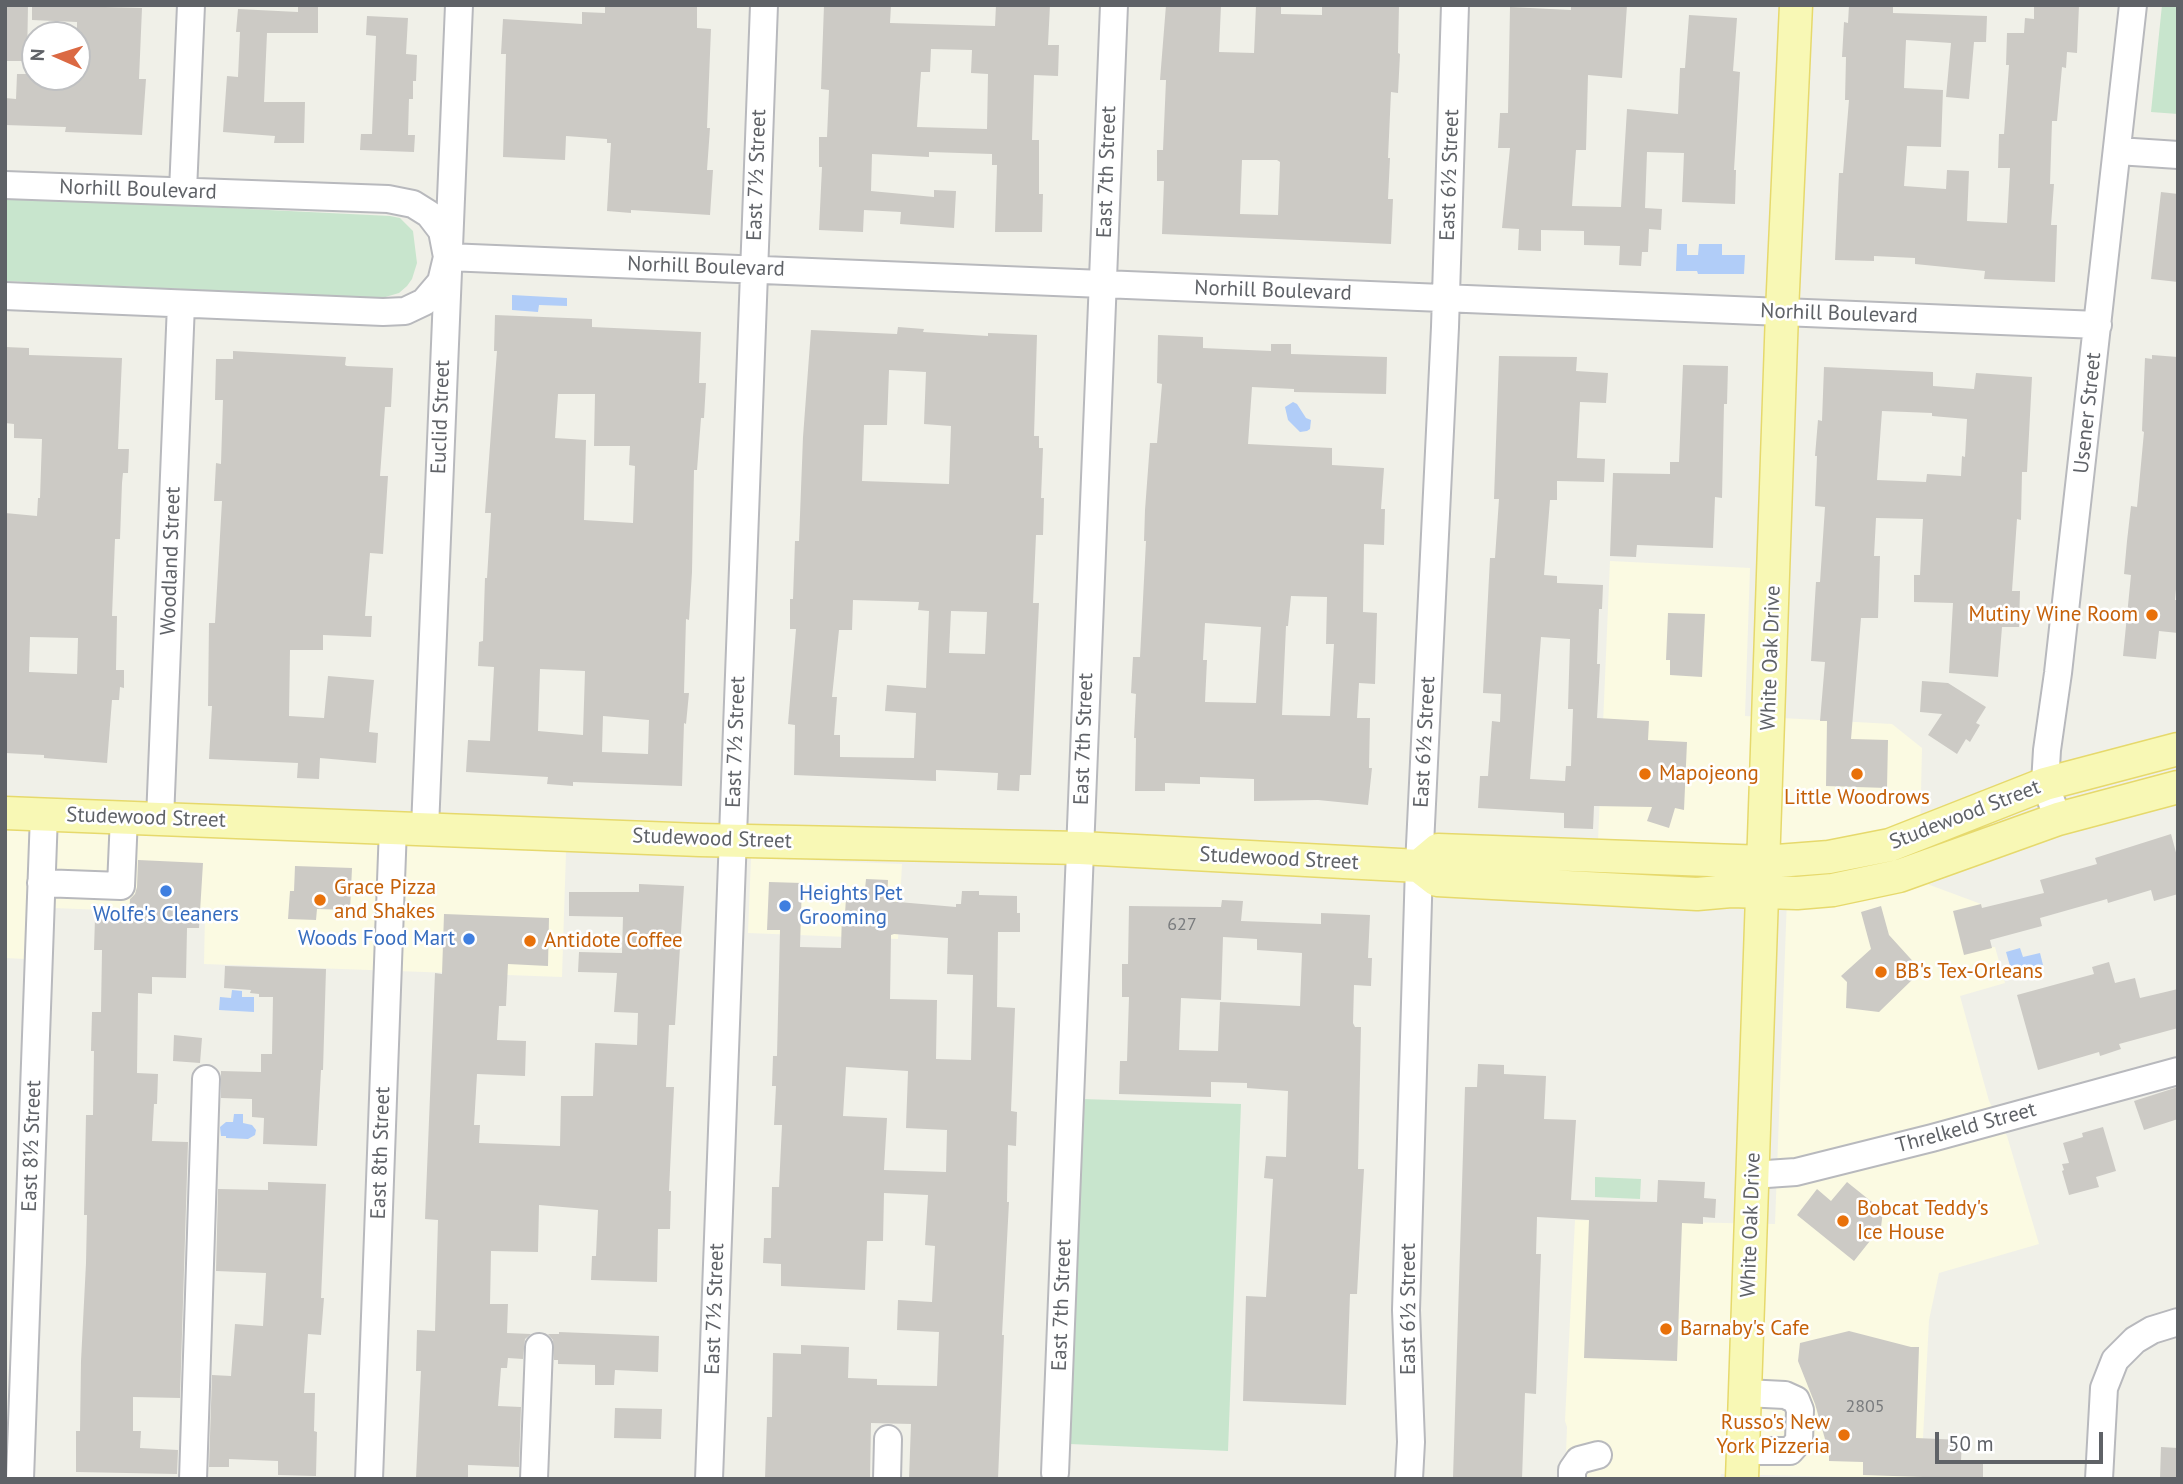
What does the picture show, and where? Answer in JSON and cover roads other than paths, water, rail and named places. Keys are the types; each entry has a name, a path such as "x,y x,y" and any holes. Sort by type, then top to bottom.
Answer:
{"main road":[{"name":"White Oak Drive","path":"1742,1465 1782,312 1796,5"},
{"name":"Studewood Street","path":"1764,878 1829,857 1890,845 2045,784 2178,749"},
{"name":"Studewood Street","path":"5,813 732,841 1080,848 1419,866 1438,850 1764,878 1829,890 1899,876 2058,819 2178,787"}],"street":[{"path":"183,191 191,5"},
{"name":"Euclid Street","path":"425,828 458,5"},
{"name":"East 7½ Street","path":"709,1479 764,5"},
{"name":"East 7th Street","path":"1055,1473 1114,5"},
{"name":"East 6½ Street","path":"1409,1479 1411,1442 1406,1310 1419,866 1446,298 1455,5"},
{"name":"Usener Street","path":"2058,819 2045,784 2133,5"},
{"path":"2118,151 2178,155"},
{"name":"Norhill Boulevard","path":"5,185 388,200 413,204 429,214 442,231 447,257 2098,325"},
{"path":"5,296 405,311 424,302 441,282 447,257"},
{"name":"Woodland Street","path":"160,818 181,304"},
{"name":"East 8½ Street","path":"20,1479 44,814"},
{"path":"41,883 121,886 124,817"},
{"name":"East 8th Street","path":"369,1479 393,827"},
{"name":"Threlkeld Street","path":"1752,1175 1796,1172 2178,1071"},
{"path":"192,1479 206,1079"},
{"path":"2099,1479 2104,1388 2115,1360 2124,1348 2135,1340 2152,1330 2178,1322"},
{"path":"534,1479 539,1347"},
{"path":"1742,1465 1790,1451 1799,1441 1800,1410 1796,1400 1785,1395 1745,1393"},
{"path":"887,1479 888,1439"},
{"path":"1572,1479 1572,1470 1579,1461 1598,1455"}],"water":[{"path":"1677,244 1687,244 1687,255 1698,255 1699,244 1722,244 1722,255 1745,255 1744,274 1676,271"},
{"path":"512,295 567,298 567,306 539,305 538,312 512,310"},
{"path":"1293,402 1306,418 1311,420 1310,429 1307,431 1300,432 1288,420 1285,407"},
{"path":"2020,948 2023,957 2040,953 2043,965 2012,973 2006,952"},
{"path":"232,990 242,991 242,997 254,997 254,1012 219,1010 220,997 231,998"},
{"path":"234,1114 243,1114 243,1123 252,1125 256,1130 255,1135 248,1139 221,1136 220,1127 226,1122 233,1122"}],"place":[{"name":"Mutiny Wine Room","path":"2152,615"},
{"name":"Mapojeong","path":"1645,774"},
{"name":"Little Woodrows","path":"1857,774"},
{"name":"Wolfe's Cleaners","path":"166,891"},
{"name":"Grace Pizza and Shakes","path":"320,900"},
{"name":"Heights Pet Grooming","path":"785,906"},
{"name":"Woods Food Mart","path":"469,939"},
{"name":"Antidote Coffee","path":"530,941"},
{"name":"BB's Tex-Orleans","path":"1881,972"},
{"name":"Bobcat Teddy's Ice House","path":"1843,1221"},
{"name":"Barnaby's Cafe","path":"1666,1329"},
{"name":"Russo's New York Pizzeria","path":"1844,1435"}]}
